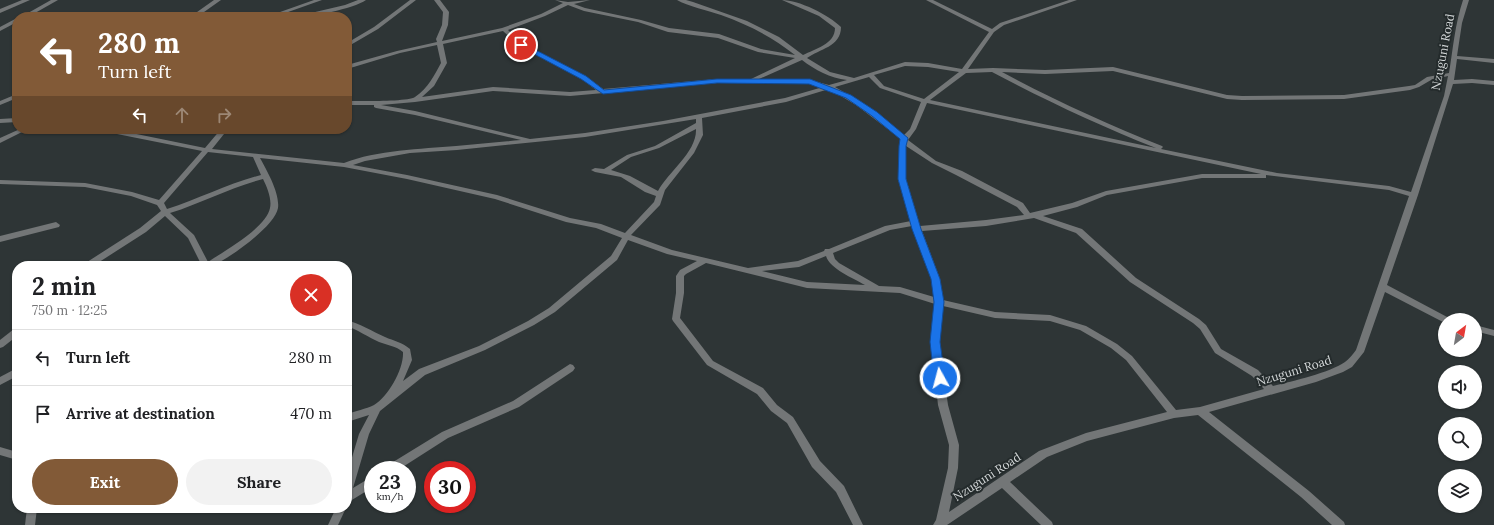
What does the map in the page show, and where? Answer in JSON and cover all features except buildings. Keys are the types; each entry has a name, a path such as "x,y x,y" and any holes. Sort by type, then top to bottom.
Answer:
{"street":[{"path":"0,11 27,0"},
{"path":"33,12 55,0"},
{"path":"200,12 218,0"},
{"path":"284,12 319,0"},
{"path":"320,12 347,6 363,0"},
{"path":"352,41 376,28 413,0"},
{"path":"414,100 432,85 444,63 442,50 439,44 446,12 437,0"},
{"path":"558,0 668,30 719,36 760,52 804,58"},
{"path":"352,66 399,52 504,29 543,15 568,3 587,0"},
{"path":"680,0 744,21 776,37 824,73 844,78 859,77"},
{"path":"751,80 804,58 832,42 839,30 836,25 820,15 785,0"},
{"path":"929,0 992,31"},
{"path":"939,524 953,468 954,445 943,405 935,342 939,302 936,279 916,226 902,179 904,140 913,129 926,101 964,71 992,31 1002,24 1074,0"},
{"name":"Nzuguni Road","path":"939,524 1043,454 1086,437 1174,414 1200,411 1316,378 1349,364 1360,352 1414,195 1451,78 1466,0"},
{"path":"970,21 1002,24"},
{"path":"0,28 12,22"},
{"path":"504,29 521,45 583,77 603,92"},
{"path":"1454,58 1494,61"},
{"path":"344,165 364,159 410,151 457,148 585,135 699,116 786,100 905,64 928,65 964,71 992,70 1045,72 1113,69 1227,97 1242,98 1344,97 1410,88 1417,86 1429,78 1451,78 1494,83"},
{"path":"992,70 1015,83 1118,131 1180,154"},
{"path":"870,74 885,88 926,101 1100,140 1180,154 1277,175 1389,188 1414,195"},
{"path":"352,103 414,100 493,89 548,94 603,92 706,81 751,80 810,82 829,88 854,100 934,162 959,173 1020,205 1032,216 1079,231 1133,280 1196,321 1203,327 1218,351 1255,373 1272,391"},
{"path":"0,103 12,98"},
{"path":"356,103 415,113 509,133 531,140"},
{"path":"352,474 364,434 377,408 393,394 422,372 482,348 531,323 552,310 614,258 630,231 657,203 659,194 691,153 699,139 699,116"},
{"path":"0,121 12,120"},
{"path":"604,172 629,156 657,147 700,124"},
{"path":"0,141 15,134"},
{"path":"127,134 206,150 344,165 497,197 569,220 598,226 627,238 670,252 807,285 848,288 876,288 913,293 939,302 995,315 1050,318 1094,332 1129,358 1174,414"},
{"path":"160,203 220,134"},
{"path":"213,261 259,228 272,214 274,207 266,176 256,156"},
{"path":"595,170 623,175 632,179 645,190 659,194"},
{"path":"745,271 799,264 888,228 986,223 1032,216 1074,205 1106,193 1202,176 1277,175"},
{"path":"96,261 143,230 165,212 191,204 246,180 266,176"},
{"path":"0,182 85,185 132,194 160,203 165,212 191,238 203,261"},
{"path":"0,239 56,225"},
{"path":"828,251 831,260 836,265 876,288"},
{"path":"704,261 684,272 680,276 680,293 676,319 710,363 760,391 774,408 790,420 816,464 840,489 858,525"},
{"path":"1383,287 1438,316"},
{"path":"352,324 358,326 379,338 395,342 407,351 408,360 393,394"},
{"path":"1482,330 1494,333"},
{"path":"0,345 12,335"},
{"path":"403,461 445,435 516,404 570,368"},
{"path":"0,381 12,375"},
{"path":"352,416 377,408"},
{"path":"1200,411 1305,494 1340,525"},
{"path":"0,451 12,455"},
{"path":"1002,481 1048,525"},
{"path":"352,495 364,487"},
{"path":"30,525 31,513"},
{"path":"334,525 339,513"}],"route":[{"path":"521,45 583,77 603,92 706,81 751,80 810,82 816,83 854,100 874,114 904,138 902,146 902,179 917,229 936,279 939,302 935,342 940,378"}]}
